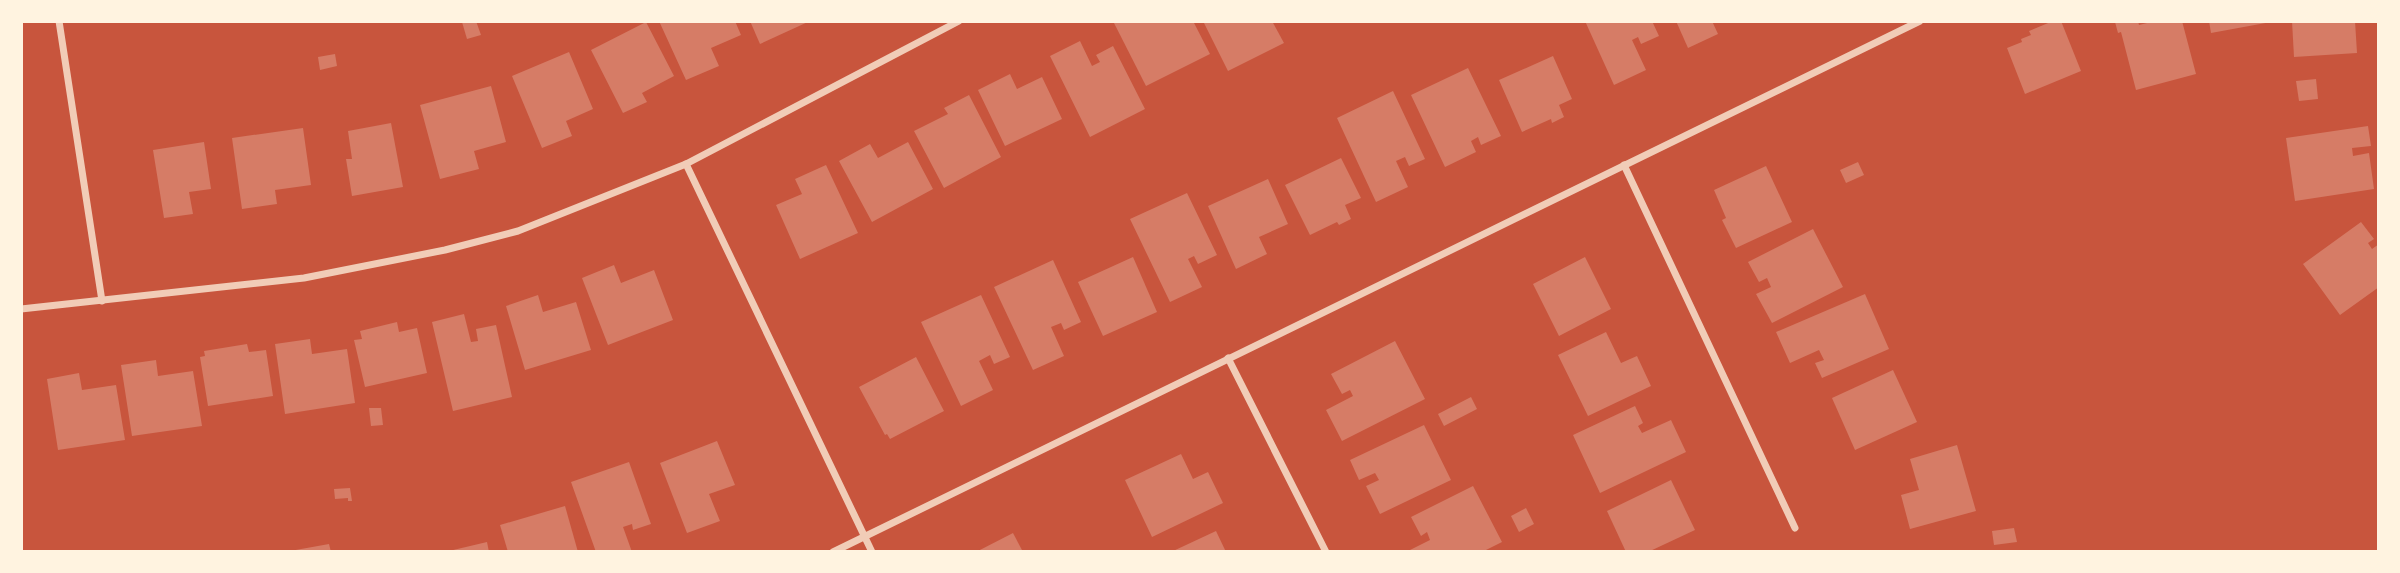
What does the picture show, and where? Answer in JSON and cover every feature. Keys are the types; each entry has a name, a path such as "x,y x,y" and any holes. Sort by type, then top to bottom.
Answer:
{"street":[{"path":"59,21 102,301"},
{"path":"21,309 304,278 445,250 518,231 686,164 959,21"},
{"path":"833,552 1920,21"},
{"path":"686,164 873,552"},
{"path":"1624,165 1795,528"},
{"path":"1228,358 1326,552"}],"building":[{"path":"476,21 481,35 467,39 462,22"},
{"path":"659,21 735,21 741,35 711,48 719,66 686,80"},
{"path":"750,21 810,21 760,44"},
{"path":"1193,21 1210,54 1146,86 1114,23"},
{"path":"1203,21 1272,21 1284,43 1228,71"},
{"path":"1585,21 1652,21 1659,36 1641,44 1638,37 1632,40 1646,70 1614,85"},
{"path":"1676,21 1712,21 1718,34 1688,48"},
{"path":"2053,21 2061,21 2081,71 2025,94 2007,48 2022,42 2021,39 2031,35 2029,31"},
{"path":"2138,21 2139,25 2147,23 2146,21 2182,21 2196,74 2136,90 2121,32 2118,33 2115,22"},
{"path":"2209,21 2271,21 2271,22 2211,33"},
{"path":"2292,21 2355,21 2357,53 2294,57"},
{"path":"646,22 674,76 642,93 647,102 623,113 591,50"},
{"path":"1080,41 1092,66 1100,62 1096,55 1113,46 1145,109 1090,137 1050,56"},
{"path":"569,52 593,109 566,121 572,136 542,148 512,76"},
{"path":"335,54 337,66 320,70 318,57"},
{"path":"1553,56 1572,99 1559,105 1564,117 1552,123 1551,119 1522,132 1499,80"},
{"path":"1468,68 1501,136 1481,145 1478,137 1471,141 1476,152 1445,167 1411,95"},
{"path":"1010,74 1017,89 1042,77 1062,119 1005,146 978,90"},
{"path":"2316,79 2318,99 2299,101 2296,81"},
{"path":"491,86 506,142 474,151 479,169 440,179 420,105"},
{"path":"1393,91 1425,159 1409,166 1405,157 1396,161 1408,187 1376,202 1337,118"},
{"path":"969,95 1001,157 944,188 914,131 948,114 944,108"},
{"path":"391,123 403,187 352,196 346,159 352,159 348,131"},
{"path":"2368,126 2371,146 2352,148 2353,156 2369,153 2374,189 2295,201 2286,138"},
{"path":"303,128 311,185 275,190 277,204 242,209 232,138"},
{"path":"204,142 211,189 189,192 193,214 164,218 153,150"},
{"path":"908,142 933,189 872,222 839,161 870,144 878,158"},
{"path":"1341,158 1361,198 1345,205 1351,219 1339,225 1337,222 1310,235 1285,185"},
{"path":"1858,162 1864,175 1846,183 1840,170"},
{"path":"826,165 858,233 800,259 776,205 802,194 795,179"},
{"path":"1766,166 1792,222 1736,248 1722,220 1726,218 1714,190"},
{"path":"1268,179 1288,224 1259,237 1267,254 1236,269 1208,206"},
{"path":"1187,193 1217,255 1198,264 1194,256 1188,259 1202,287 1170,302 1130,219"},
{"path":"2361,222 2374,239 2368,243 2372,249 2379,244 2379,287 2340,315 2303,264"},
{"path":"1813,229 1843,287 1772,323 1756,294 1771,287 1767,278 1759,282 1748,262"},
{"path":"1133,257 1157,312 1103,336 1078,282"},
{"path":"1585,257 1611,309 1559,336 1533,284"},
{"path":"1053,260 1081,322 1064,330 1061,323 1051,327 1064,356 1033,370 994,287"},
{"path":"614,265 621,283 654,270 673,320 608,345 582,278"},
{"path":"1865,294 1889,349 1822,378 1815,363 1824,360 1819,350 1790,363 1776,332"},
{"path":"538,295 543,312 576,302 591,350 525,370 506,306"},
{"path":"981,295 1010,357 994,364 990,355 979,361 993,390 961,406 921,322"},
{"path":"464,314 471,342 478,341 476,329 496,325 512,397 453,411 432,322"},
{"path":"397,322 399,332 417,328 427,373 365,387 354,340 362,339 360,331"},
{"path":"1606,332 1621,363 1637,356 1651,386 1588,416 1558,355"},
{"path":"310,339 312,354 347,349 355,403 285,414 275,344"},
{"path":"1395,341 1425,399 1342,441 1326,410 1353,396 1350,390 1342,394 1331,374"},
{"path":"247,344 249,352 266,350 273,396 208,406 200,357 205,356 204,351"},
{"path":"916,357 944,411 890,439 885,435 859,387"},
{"path":"156,360 158,376 193,371 202,426 132,436 121,365"},
{"path":"1893,370 1917,422 1855,450 1832,398"},
{"path":"79,373 82,390 116,385 125,440 58,450 47,379"},
{"path":"1471,397 1477,409 1444,426 1438,414"},
{"path":"1635,406 1643,423 1638,426 1642,433 1671,420 1686,452 1600,493 1573,435"},
{"path":"369,408 381,408 383,425 371,426"},
{"path":"1424,425 1451,480 1380,514 1366,486 1379,480 1375,473 1359,480 1350,460"},
{"path":"717,441 735,485 709,494 720,521 687,533 660,463"},
{"path":"1957,445 1976,511 1910,529 1901,495 1919,490 1910,459"},
{"path":"1181,454 1193,479 1208,472 1223,503 1152,537 1125,480"},
{"path":"629,462 651,524 633,530 632,524 623,527 632,552 596,552 571,482"},
{"path":"1671,480 1695,530 1648,552 1626,552 1607,511"},
{"path":"1473,486 1502,542 1482,552 1406,552 1430,540 1427,532 1421,536 1411,517"},
{"path":"350,488 352,501 348,501 348,498 335,499 334,489"},
{"path":"565,506 578,552 508,552 500,525"},
{"path":"1526,508 1534,524 1519,532 1511,516"},
{"path":"2014,528 2017,542 1994,545 1992,531"},
{"path":"1216,531 1226,552 1171,552"},
{"path":"1013,533 1023,552 976,552"},
{"path":"487,542 489,552 449,552 449,551"},
{"path":"329,544 331,552 290,552 290,551"}]}
